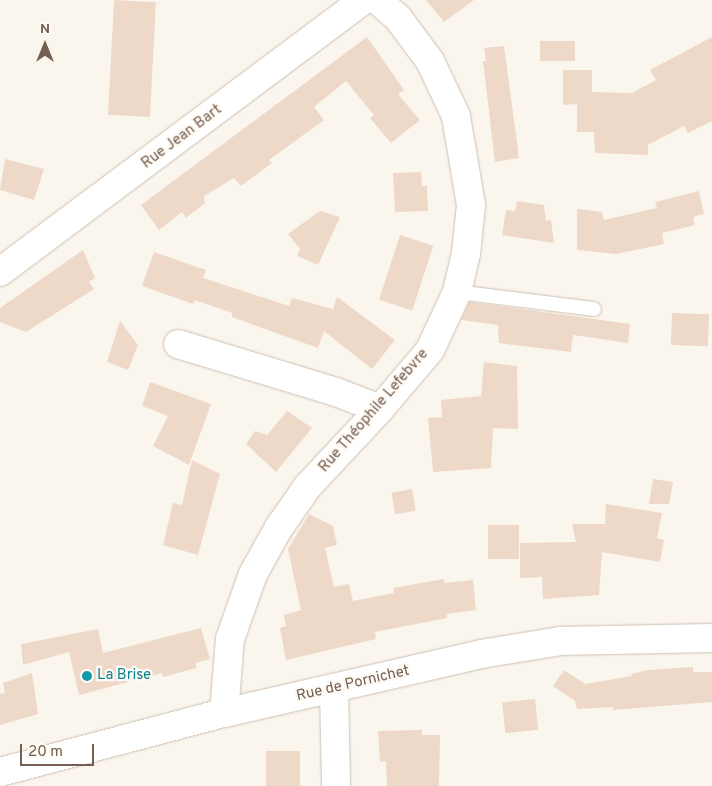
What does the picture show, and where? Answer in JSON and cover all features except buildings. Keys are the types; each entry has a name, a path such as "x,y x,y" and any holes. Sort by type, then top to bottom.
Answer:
{"street":[{"name":"Rue Jean Bart","path":"0,272 364,0"},
{"name":"Rue Théophile Lefebvre","path":"224,714 230,639 253,574 278,529 308,486 380,409 430,350 457,292 466,254 471,205 456,116 430,61 398,18 376,0"},
{"path":"178,344 336,392 380,409"},
{"name":"Rue de Pornichet","path":"0,772 224,714 481,654 560,641 712,638"},
{"path":"334,688 336,786"}],"lane":[{"path":"457,292 594,309"}],"place":[{"name":"La Brise","path":"87,676"}]}
